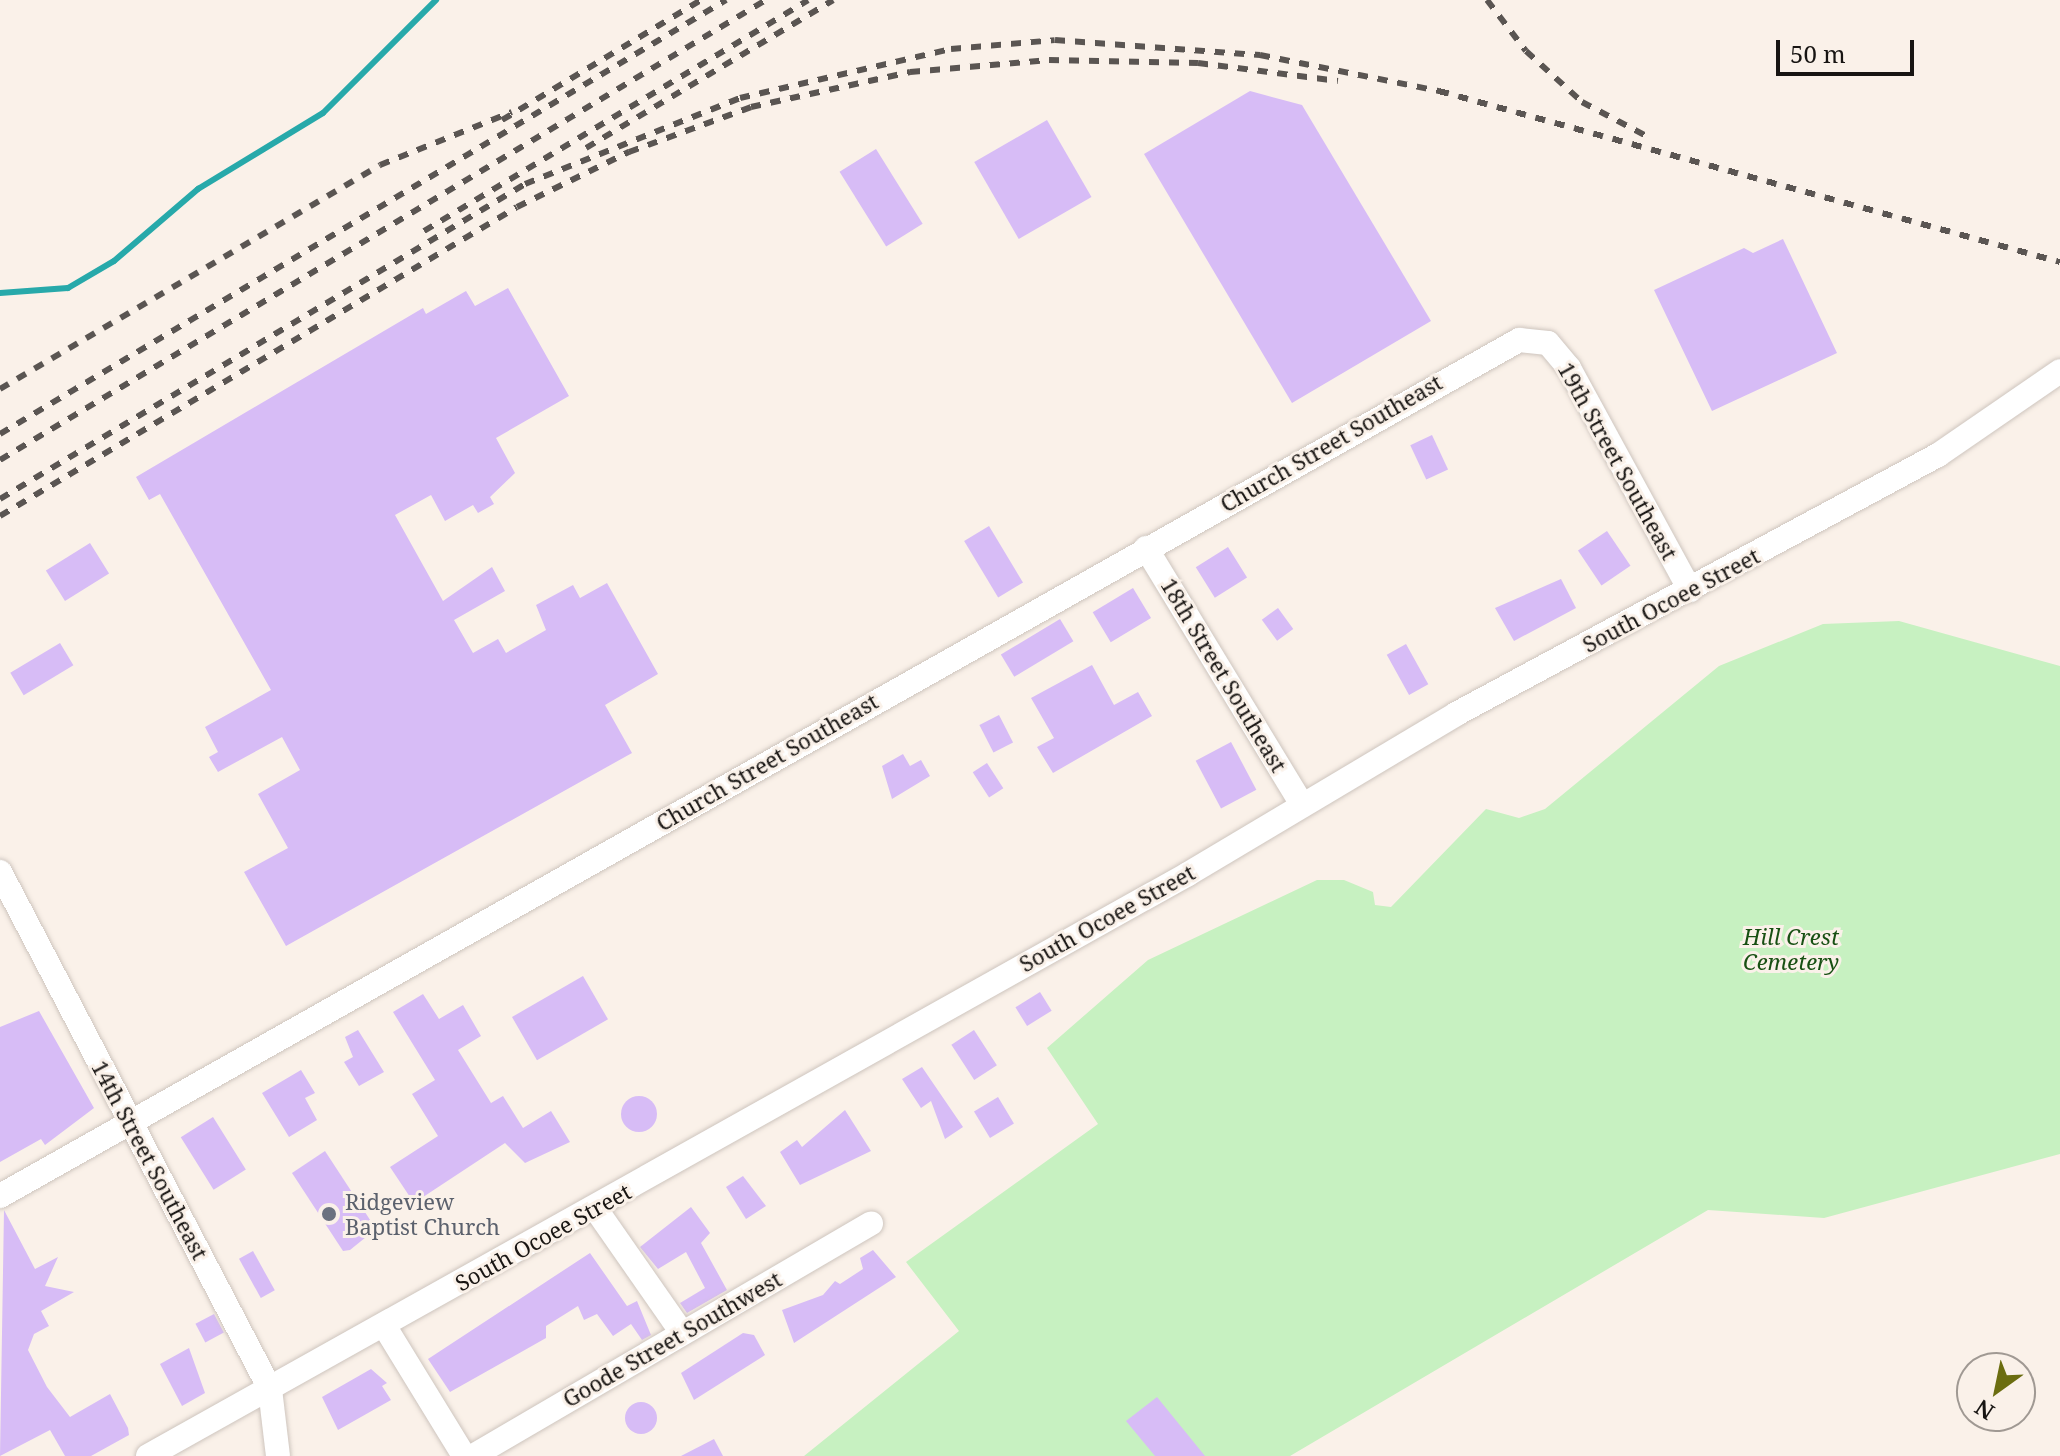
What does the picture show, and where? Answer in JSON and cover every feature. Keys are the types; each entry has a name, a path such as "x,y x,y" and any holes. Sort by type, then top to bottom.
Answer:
{"street":[{"name":"Church Street Southeast","path":"0,1196 131,1125 1483,356 1519,340 1537,341"},
{"name":"19th Street Southeast","path":"1537,341 1569,368 1690,590"},
{"name":"South Ocoee Street","path":"148,1456 385,1327 1301,803 1938,455 2058,375"},
{"name":"18th Street Southeast","path":"1146,548 1301,803"},
{"name":"14th Street Southeast","path":"0,872 270,1389 278,1456"},
{"path":"595,1208 680,1330"},
{"name":"Goode Street Southwest","path":"473,1456 680,1330 871,1223"},
{"path":"385,1327 464,1456"}],"green space":[{"name":"Hill Crest Cemetery","path":"1899,621 2060,666 2060,1154 1824,1218 1708,1210 1290,1456 804,1456 959,1331 906,1262 1098,1124 1047,1048 1148,960 1317,880 1344,880 1373,892 1375,905 1391,907 1486,809 1519,818 1545,809 1719,666 1823,624"}],"building":[{"path":"1250,91 1302,105 1431,321 1292,403 1144,154"},
{"path":"1047,120 1092,197 1019,239 974,162"},
{"path":"876,149 923,224 886,246 840,172"},
{"path":"1783,239 1837,353 1712,411 1654,290 1744,248 1753,253"},
{"path":"508,288 569,396 496,438 515,473 490,497 494,504 478,513 473,505 445,521 431,495 395,515 443,601 492,567 505,591 454,620 473,653 498,639 506,653 546,630 536,605 573,585 580,598 607,583 658,674 605,705 632,753 286,946 244,872 288,848 258,794 300,770 282,737 218,772 209,757 218,752 205,727 271,690 160,494 149,500 136,477 423,308 426,314 466,291 475,306"},
{"path":"1432,435 1448,469 1426,480 1410,445"},
{"path":"989,526 1023,583 998,598 964,541"},
{"path":"1607,531 1630,566 1601,585 1578,551"},
{"path":"90,543 109,574 65,601 46,571"},
{"path":"1228,547 1247,578 1215,598 1196,567"},
{"path":"1561,579 1576,608 1514,641 1495,608"},
{"path":"1133,588 1151,618 1111,642 1093,612"},
{"path":"1278,608 1293,629 1277,641 1262,620"},
{"path":"1060,619 1073,641 1014,677 1001,655"},
{"path":"60,643 73,665 24,695 10,673"},
{"path":"1406,644 1428,684 1409,695 1387,655"},
{"path":"1092,665 1114,705 1138,692 1152,716 1053,773 1037,747 1054,738 1031,698"},
{"path":"999,715 1013,743 993,753 979,725"},
{"path":"1231,742 1256,790 1221,808 1196,761"},
{"path":"903,754 910,766 921,760 930,776 892,799 882,766"},
{"path":"987,763 1003,788 989,797 973,772"},
{"path":"583,976 608,1019 537,1060 512,1017"},
{"path":"1040,992 1052,1011 1027,1026 1015,1007"},
{"path":"423,994 439,1019 463,1005 481,1036 458,1050 491,1103 503,1096 523,1128 551,1111 570,1142 525,1163 505,1143 414,1203 390,1167 438,1136 412,1094 435,1080 393,1012"},
{"path":"39,1011 94,1108 45,1145 41,1139 0,1162 0,1027"},
{"path":"358,1030 384,1072 359,1086 344,1062 353,1057 345,1037"},
{"path":"974,1030 997,1065 974,1080 951,1045"},
{"path":"922,1067 963,1127 945,1139 931,1101 921,1108 902,1079"},
{"path":"301,1070 315,1093 305,1098 317,1120 289,1137 262,1093"},
{"path":"639,1096 652,1101 657,1114 652,1127 639,1132 626,1127 621,1114 626,1101"},
{"path":"998,1097 1014,1124 990,1138 974,1111"},
{"path":"845,1110 871,1151 800,1185 780,1152 797,1140 802,1147"},
{"path":"213,1117 246,1170 214,1190 181,1137"},
{"path":"325,1151 376,1229 350,1250 343,1251 292,1173"},
{"path":"743,1176 766,1206 746,1219 726,1187"},
{"path":"691,1207 710,1233 701,1243 727,1290 687,1313 680,1303 705,1288 686,1252 658,1269 640,1247"},
{"path":"4,1210 35,1269 58,1257 45,1286 74,1292 41,1311 49,1326 34,1334 28,1350 47,1387 70,1417 110,1394 128,1428 129,1435 91,1456 65,1456 50,1430 0,1456"},
{"path":"873,1250 896,1277 794,1343 782,1310 823,1295 835,1281 840,1284 863,1269 860,1258"},
{"path":"253,1251 275,1290 261,1298 239,1259"},
{"path":"590,1253 627,1306 637,1301 651,1335 642,1340 631,1324 613,1336 597,1314 584,1320 578,1306 546,1326 546,1338 450,1392 428,1359"},
{"path":"214,1314 224,1333 205,1342 195,1324"},
{"path":"743,1333 754,1335 765,1355 694,1400 681,1373"},
{"path":"189,1348 205,1393 182,1406 160,1364"},
{"path":"371,1369 387,1383 382,1386 391,1400 338,1430 322,1397"},
{"path":"1157,1397 1205,1456 1155,1456 1126,1421"},
{"path":"641,1402 652,1407 657,1418 652,1429 641,1434 630,1429 625,1418 630,1407"},
{"path":"714,1439 723,1456 681,1456"}],"waterway":[{"path":"0,293 68,288 114,261 198,189 323,113 436,0"}],"railway":[{"path":"502,120 701,0"},
{"path":"0,434 726,0"},
{"path":"0,460 766,0"},
{"path":"424,231 808,0"},
{"path":"586,148 833,0"},
{"path":"1487,0 1526,51 1582,102 1652,139"},
{"path":"0,499 525,184 740,98 951,49 1055,40 1260,55 1439,91 2060,262"},
{"path":"0,516 517,207 629,152 751,107 910,72 1049,60 1198,63 1338,81"},
{"path":"0,389 380,165 512,112"}],"place":[{"name":"Ridgeview Baptist Church","path":"329,1214"}]}
